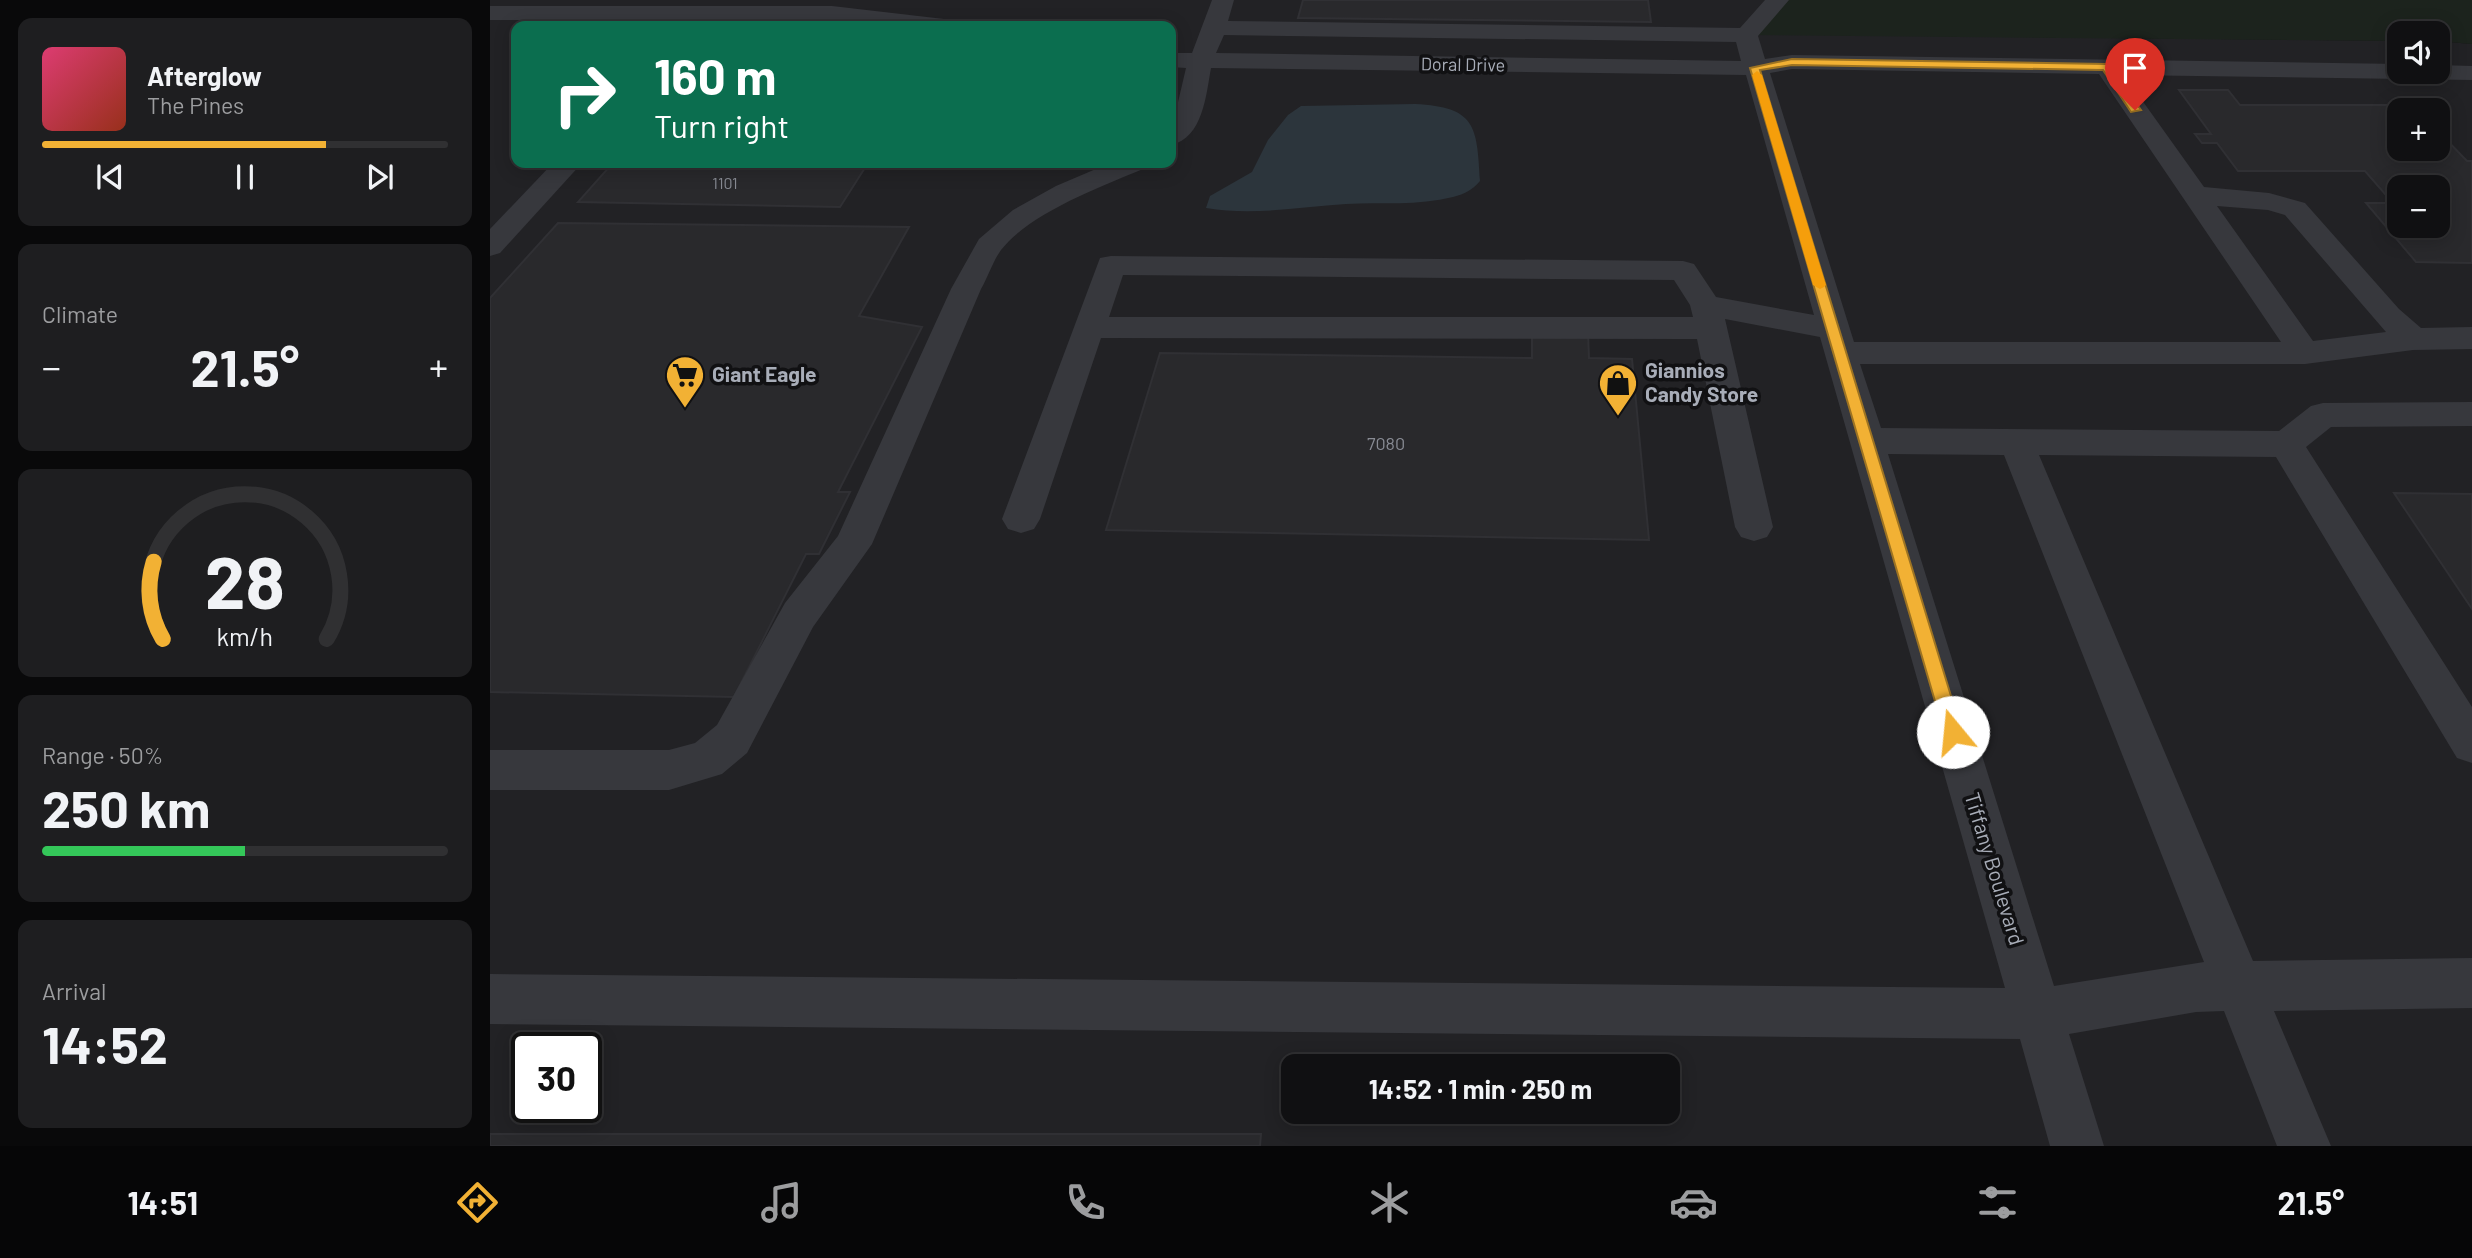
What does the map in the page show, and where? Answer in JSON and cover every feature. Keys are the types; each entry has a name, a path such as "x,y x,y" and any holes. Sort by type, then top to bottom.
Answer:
{"street":[{"path":"1176,131 1188,117 1200,61 1223,0"},
{"path":"1750,51 1778,0"},
{"path":"490,13 701,19 832,13 911,21"},
{"path":"1213,28 1750,51 1792,62 2472,73"},
{"name":"Doral Drive","path":"1176,60 1750,51"},
{"name":"Tiffany Boulevard","path":"1750,51 2077,1146"},
{"path":"2106,67 2305,353"},
{"path":"490,247 563,168"},
{"path":"490,769 669,770 707,761 732,739 799,615 853,544 966,289 989,245 1023,216 1066,192 1121,168"},
{"path":"2195,195 2269,202 2295,209 2388,316 2413,339"},
{"path":"1021,519 1111,265 1683,271 1708,316 1754,527"},
{"path":"1089,327 1708,316 1837,341 2305,353 2413,339 2472,338"},
{"path":"1867,441 2286,444 2323,415 2472,414"},
{"path":"2016,442 2304,1146"},
{"path":"2286,444 2472,744"},
{"path":"490,999 2038,1014 2196,987 2472,982"}],"shaded area":[{"path":"490,0 1778,0 1747,34 2387,41 2387,84 2450,84 2450,42 2472,44 2472,1146 490,1146"},
{"path":"1778,0 2472,0 2472,44 2450,42 2450,21 2387,21 2387,41 1746,35"},
{"path":"1415,104 1450,110 1462,115 1469,123 1477,146 1480,181 1468,191 1440,200 1413,203 1346,204 1259,211 1206,208 1210,196 1252,172 1268,140 1288,115 1301,106"}],"building":[{"path":"1303,0 1648,0 1651,22 1298,18"},
{"path":"2179,90 2228,90 2240,105 2387,105 2387,161 2450,161 2450,143 2467,161 2472,161 2472,263 2416,262 2396,238 2450,238 2450,175 2387,175 2387,196 2365,171 2238,171 2217,143 2202,143 2195,134 2211,134"},
{"path":"608,168 865,168 840,207 578,202"},
{"path":"2366,203 2387,203 2387,228"},
{"name":"Giant Eagle","path":"558,223 909,227 859,316 922,327 838,492 850,492 819,554 806,554 734,697 490,692 490,298"},
{"path":"1532,333 1588,333 1589,358 1632,359 1649,540 1106,530 1160,353 1532,358"},
{"path":"2394,493 2472,494 2472,609"},
{"path":"490,1134 1261,1134 1260,1146 490,1146"}],"slow traffic":[{"path":"1757,75 1820,285"}],"place":[{"name":"Giant Eagle","path":"685,409"},
{"name":"Giannios Candy Store","path":"1618,417"}],"route":[{"path":"1953,732 1755,68 1792,62 2106,67 2135,110"}]}
